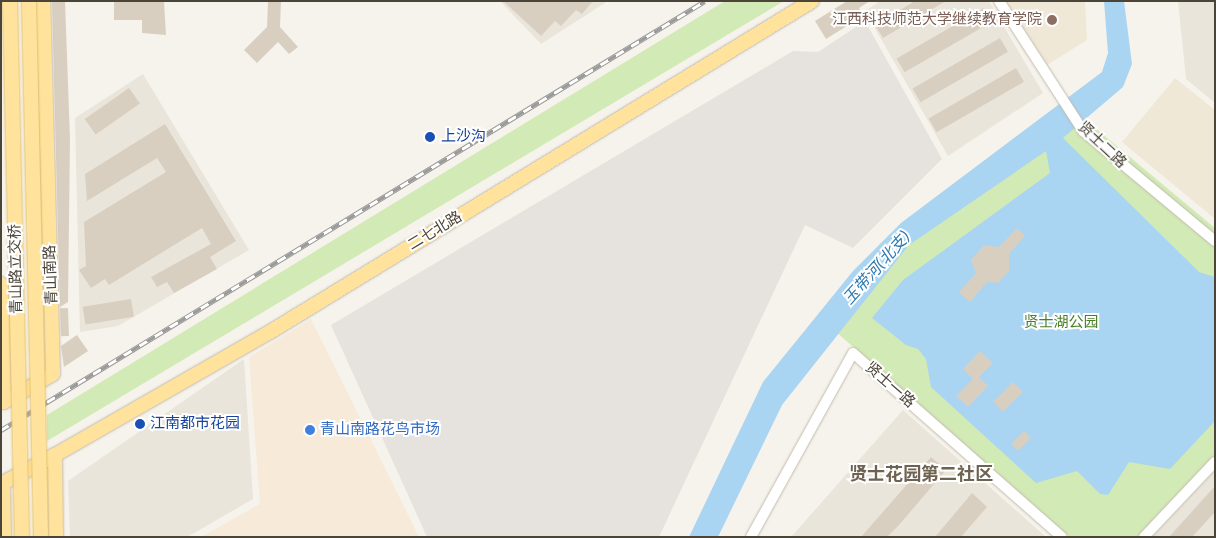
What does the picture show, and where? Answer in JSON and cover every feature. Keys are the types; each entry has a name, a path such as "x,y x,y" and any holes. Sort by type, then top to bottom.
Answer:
{"main road":[{"name":"青山路立交桥","path":"10,1 22,537"},
{"name":"青山路立交桥","path":"29,1 41,537"},
{"name":"青山南路","path":"1,284 4,402 54,374 43,1"},
{"name":"二七北路","path":"55,455 270,332 812,1"},
{"path":"4,537 3,484 55,455 56,537"}],"street":[{"name":"贤士二路","path":"999,1 1044,74 1083,131 1215,241"},
{"name":"贤士一路","path":"751,537 853,353 1062,537"},
{"path":"1144,537 1215,462"}],"shaded area":[{"path":"500,1 608,1 541,44"},
{"path":"880,1 989,1 1043,93 948,156 865,11"},
{"name":"江西科技师范大学继续教育学院","path":"1006,1 1085,1 1087,40 1047,65"},
{"path":"1178,1 1215,1 1215,103 1186,79"},
{"path":"865,21 942,159 853,248 805,225 659,537 427,537 331,325 793,51 818,52"},
{"path":"143,74 249,250 118,326 80,332 75,118"},
{"path":"1175,78 1215,110 1215,219 1122,142"},
{"name":"青山南路花鸟市场","path":"311,319 419,537 201,537 260,504 249,357"},
{"name":"江南都市花园","path":"244,359 253,499 187,537 70,537 68,481"},
{"path":"903,410 1046,537 792,536"},
{"path":"1215,470 1215,537 1152,537"}],"green space":[{"path":"725,1 784,1 47,441 47,415"},
{"name":"贤士湖公园","path":"1082,117 1215,228 1215,457 1140,537 1070,537 835,331 908,244"}],"water":[{"name":"贤士湖公园","path":"1104,1 1124,1 1132,64 1123,87 1063,138 1199,272 1215,277 1215,421 1170,469 1129,462 1108,495 1100,494 1077,471 1036,483 931,387 926,359 918,349 906,345 872,318 903,280 1050,173 1046,151 909,245 782,405 718,537 689,537 763,382 853,271 901,223 1102,72 1108,53"}],"building":[{"path":"52,1 65,1 70,139 68,302 60,307"},
{"path":"114,1 164,1 166,35 142,33 142,20 114,20"},
{"path":"268,1 281,1 280,27 298,47 289,54 278,42 257,63 244,50 267,27"},
{"path":"503,1 593,1 582,14 576,10 561,26 555,21 541,36"},
{"path":"847,1 870,1 859,8 863,16 826,39 815,21"},
{"path":"915,1 946,1 883,38 875,25"},
{"path":"984,8 992,22 905,72 897,58"},
{"path":"1000,38 1008,52 921,102 913,88"},
{"path":"1016,68 1024,82 937,132 929,118"},
{"path":"129,88 140,104 96,135 85,119"},
{"path":"165,124 236,241 210,257 217,269 174,293 167,282 157,287 151,277 211,244 202,228 109,285 105,279 91,288 79,270 86,266 84,222 166,172 157,158 87,201 85,174"},
{"path":"1017,228 1025,236 1009,254 1009,271 998,283 987,282 970,302 959,292 976,273 971,260 984,245 999,247"},
{"path":"131,299 134,317 85,324 83,307"},
{"path":"60,308 68,308 69,336 61,336"},
{"path":"77,335 88,351 64,367 61,346"},
{"path":"980,351 993,363 979,377 988,386 968,407 956,396 973,379 963,369"},
{"path":"1013,382 1023,392 1003,412 993,402"},
{"path":"1024,431 1031,438 1018,451 1011,444"},
{"path":"931,457 946,470 899,525 887,537 861,537"},
{"path":"1215,486 1215,512 1192,537 1169,537"},
{"path":"972,493 987,507 961,537 935,537"}],"railway":[{"path":"1,430 705,1"}],"place":[{"name":"江西科技师范大学继续教育学院","path":"1052,20"},
{"name":"上沙沟","path":"430,137"},
{"name":"江南都市花园","path":"140,424"},
{"name":"青山南路花鸟市场","path":"310,430"}],"district":[{"name":"贤士花园第二社区","path":"921,474"}],"water label":[{"name":"玉带河(北支)","path":"877,268"}]}
